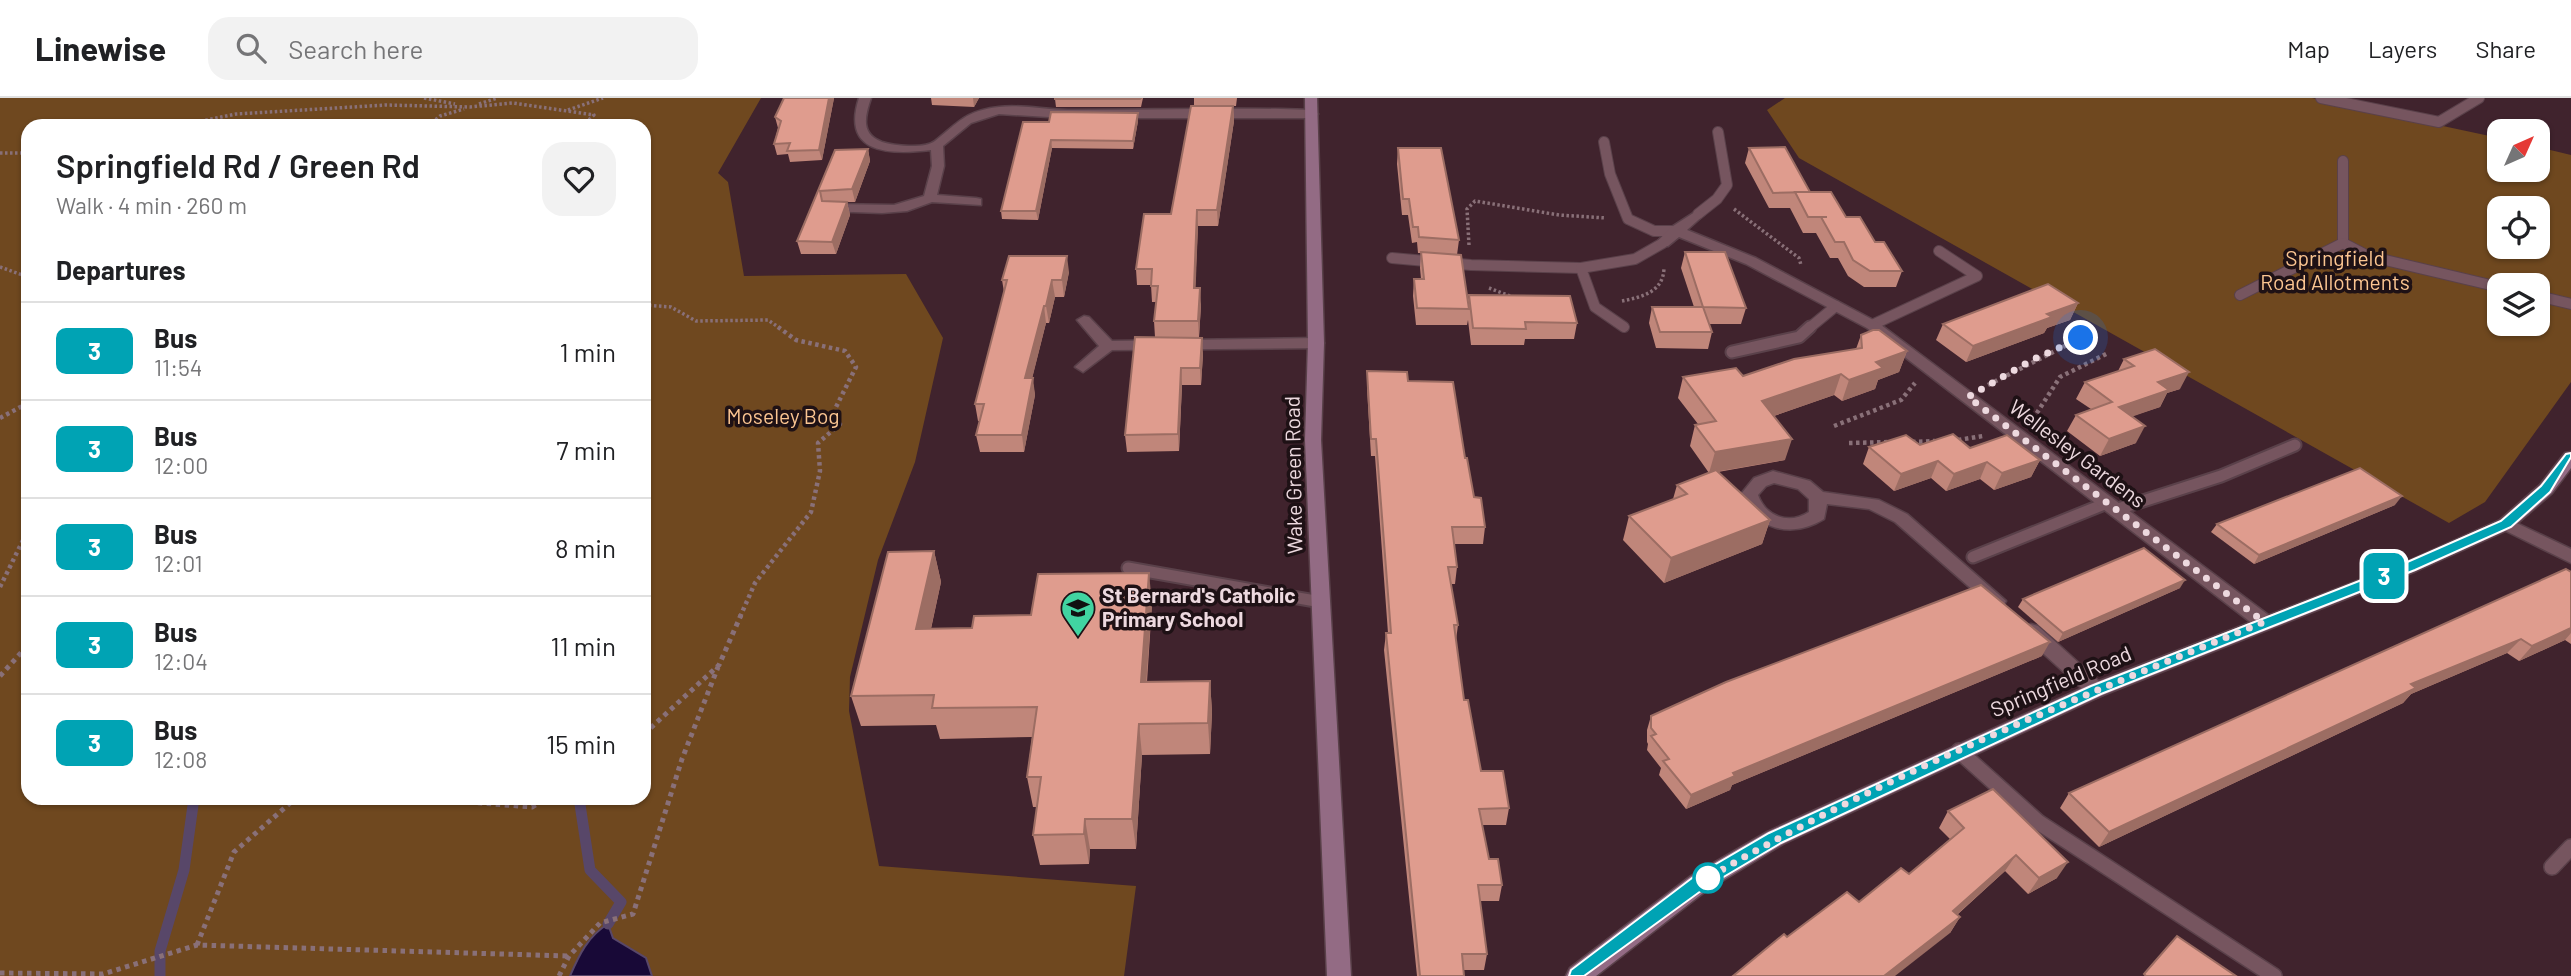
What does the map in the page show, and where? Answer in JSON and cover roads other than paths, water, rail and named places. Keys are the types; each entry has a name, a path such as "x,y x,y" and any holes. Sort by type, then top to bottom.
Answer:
{"street":[{"path":"865,98 861,107 861,128 867,139 876,146 905,150 937,146"},
{"path":"1008,109 1019,98"},
{"path":"930,198 938,166 937,146 949,130 988,112 1008,109 1061,114 1312,106"},
{"name":"Wake Green Road","path":"1312,106 1316,343 1313,440 1339,976"},
{"path":"830,208 901,208 918,205 930,198 976,202"},
{"path":"1669,237 1698,214"},
{"name":"Wellesley Gardens","path":"1669,237 1709,241 1806,286 1872,325 2264,622"},
{"path":"1084,320 1108,346"},
{"path":"1083,367 1108,346 1316,343"},
{"name":"Springfield Road","path":"1578,976 1699,883 1775,838 2096,690 2410,567 2506,524 2546,489 2571,457"},
{"path":"1818,497 1873,503 1901,518 2096,690"},
{"path":"2506,524 2571,557"}],"lane":[{"path":"2321,98 2439,122 2479,98"},
{"path":"1698,214 1717,199 1727,185 1718,132"},
{"path":"1604,142 1610,174 1628,219 1669,237"},
{"path":"2343,161 2343,243"},
{"path":"1392,258 1471,265 1581,268 1635,259 1669,237"},
{"path":"2343,243 2368,256 2487,284"},
{"path":"2240,295 2343,243"},
{"path":"1872,325 1976,276 1939,251"},
{"path":"1581,268 1595,307 1625,327"},
{"path":"2550,299 2571,304"},
{"path":"1732,352 1799,337 1836,306"},
{"path":"1973,557 2111,506 2221,476 2295,445"},
{"path":"1128,568 1321,602"},
{"path":"1959,751 2038,822 2274,976"},
{"path":"2552,867 2571,847"}],"waterway":[{"path":"160,976 160,951 184,870 193,805"},
{"path":"580,805 590,870 621,902 608,924"}],"place":[{"name":"St Bernard's Catholic Primary School","path":"1078,638"}],"park label":[{"name":"Springfield Road Allotments","path":"2335,271"},
{"name":"Moseley Bog","path":"783,417"}]}
